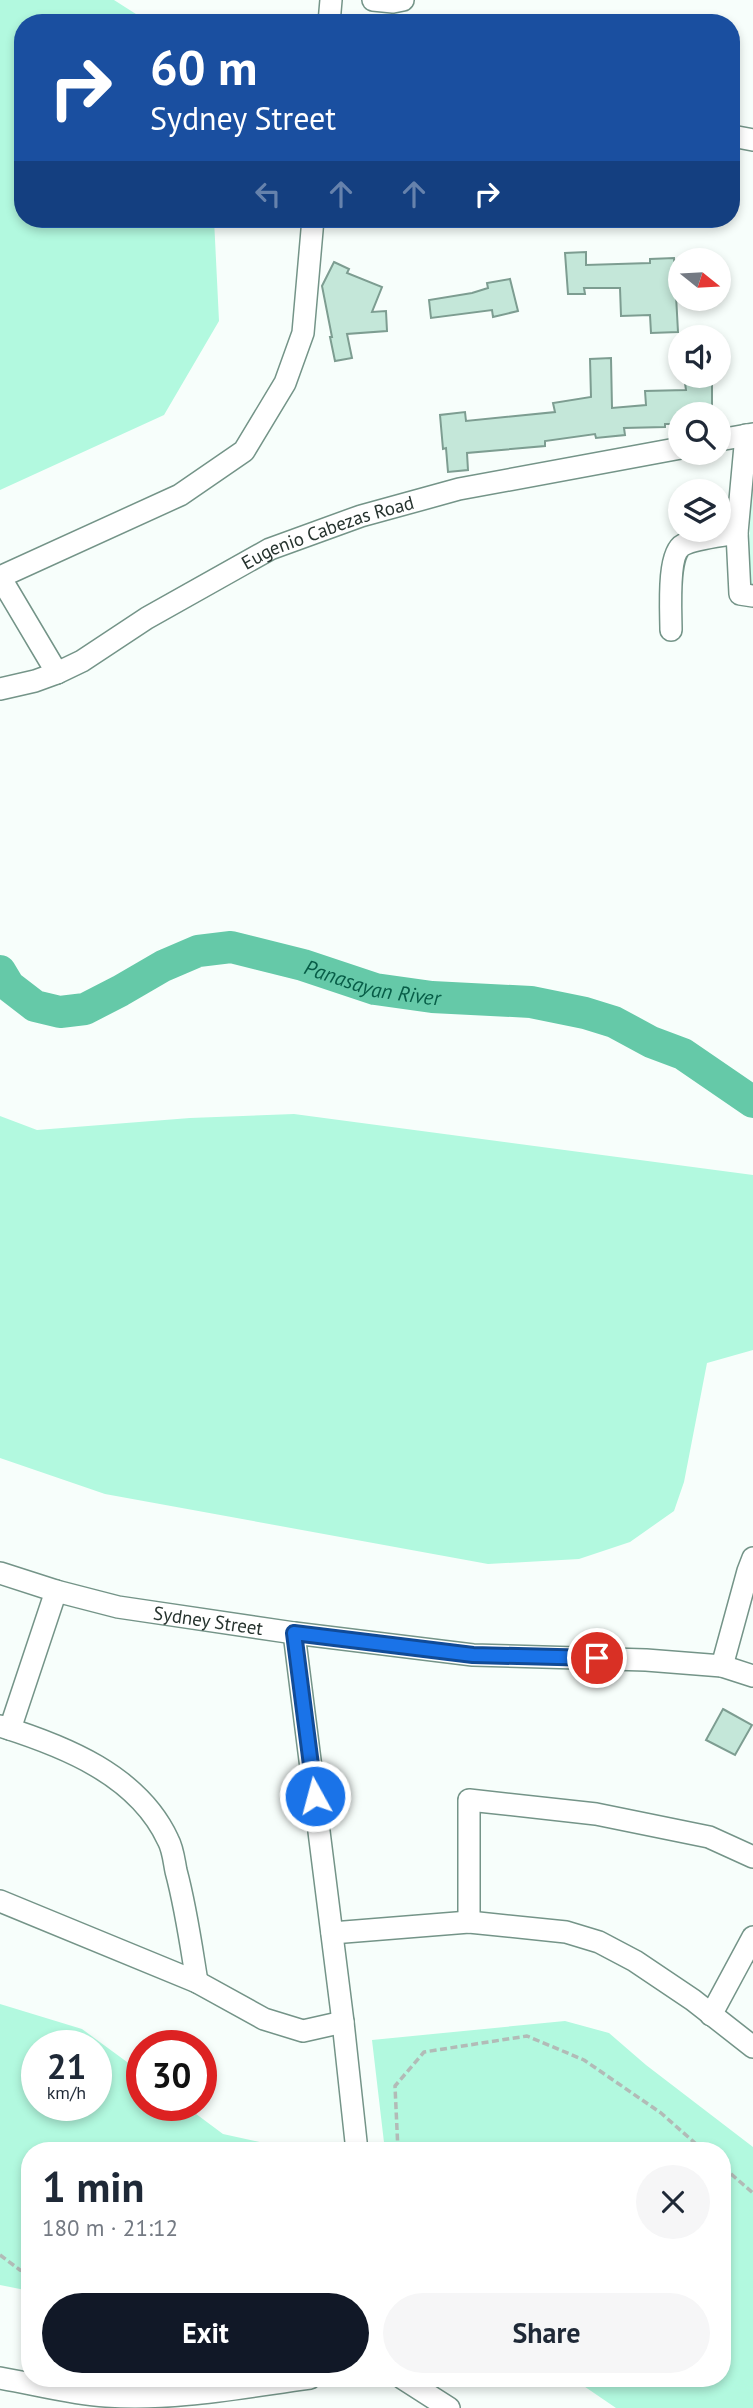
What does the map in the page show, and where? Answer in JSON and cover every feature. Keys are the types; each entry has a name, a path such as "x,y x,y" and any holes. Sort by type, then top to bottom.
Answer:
{"street":[{"path":"373,0 403,0"},
{"path":"57,673 0,577 180,495 244,451 285,383 303,333 312,228"},
{"path":"731,438 749,434 737,533 740,594 753,596"},
{"name":"Eugenio Cabezas Road","path":"0,689 57,673 82,661 147,618 270,549 361,516 459,489 668,449"},
{"path":"671,630 672,565 678,549 682,545 737,533"},
{"path":"722,1666 747,1571 753,1558"},
{"name":"Sydney Street","path":"0,1573 118,1607 294,1633 473,1655 646,1660 722,1666 753,1676"},
{"path":"55,1591 5,1728 46,1741 90,1762 124,1784 154,1816 169,1842 186,1909 197,1982"},
{"path":"294,1633 356,2142"},
{"path":"469,1922 469,1800 596,1814 709,1837 753,1857"},
{"path":"0,1901 197,1982 264,2019 303,2031 343,2022"},
{"path":"332,1933 469,1922 566,1932 599,1942 635,1961 693,2000 753,2047"},
{"path":"711,2015 753,1937"},
{"path":"0,2378 21,2382"},
{"path":"52,2387 105,2396 195,2395 249,2387"},
{"path":"416,2387 450,2408"},
{"path":"80,2408 105,2396"}],"path":[{"path":"398,2142 395,2085 424,2052 527,2036 584,2060 661,2113 694,2142"},
{"path":"731,2174 753,2193"},
{"path":"0,2255 21,2270"}],"shaded area":[{"path":"0,0 114,0 136,14 14,14 14,228 214,228 219,321 164,415 0,490"},
{"path":"753,459 753,591 747,590"},
{"path":"294,1114 753,1175 753,1350 707,1363 684,1482 674,1511 630,1542 579,1559 488,1564 105,1494 0,1458 0,1116 37,1130 190,1118"},
{"path":"0,2004 83,2030 21,2030 21,2121 112,2121 112,2051 126,2061 126,2121 206,2121 223,2134 260,2142 21,2142 21,2289 0,2285"},
{"path":"565,2021 609,2033 646,2065 753,2147 753,2408 616,2408 585,2387 731,2387 731,2142 384,2142 372,2040"}],"building":[{"path":"586,252 586,265 650,263 650,259 668,258 668,312 677,312 678,325 668,325 668,332 651,333 650,315 621,316 620,288 584,288 585,294 568,294 565,253"},
{"path":"334,262 349,269 347,273 382,287 372,312 386,311 387,331 347,334 352,358 335,361 322,286"},
{"path":"510,279 518,311 493,317 492,310 431,318 429,300 472,293 488,288 487,283"},
{"path":"611,358 612,408 646,405 645,391 686,388 712,388 712,402 668,402 668,424 665,424 665,427 624,428 625,435 596,438 595,434 545,441 545,446 467,453 468,470 448,472 440,415 465,412 466,421 555,412 553,403 591,397 590,359"},
{"path":"723,1709 752,1725 735,1755 706,1740"}],"waterway":[{"name":"Panasayan River","path":"0,971 9,986 35,1006 60,1012 85,1009 163,966 198,951 231,947 303,965 375,989 432,997 531,1002 585,1013 614,1022 651,1042 683,1054 753,1102"}],"route":[{"path":"315,1796 294,1633 473,1655 597,1658"}]}
